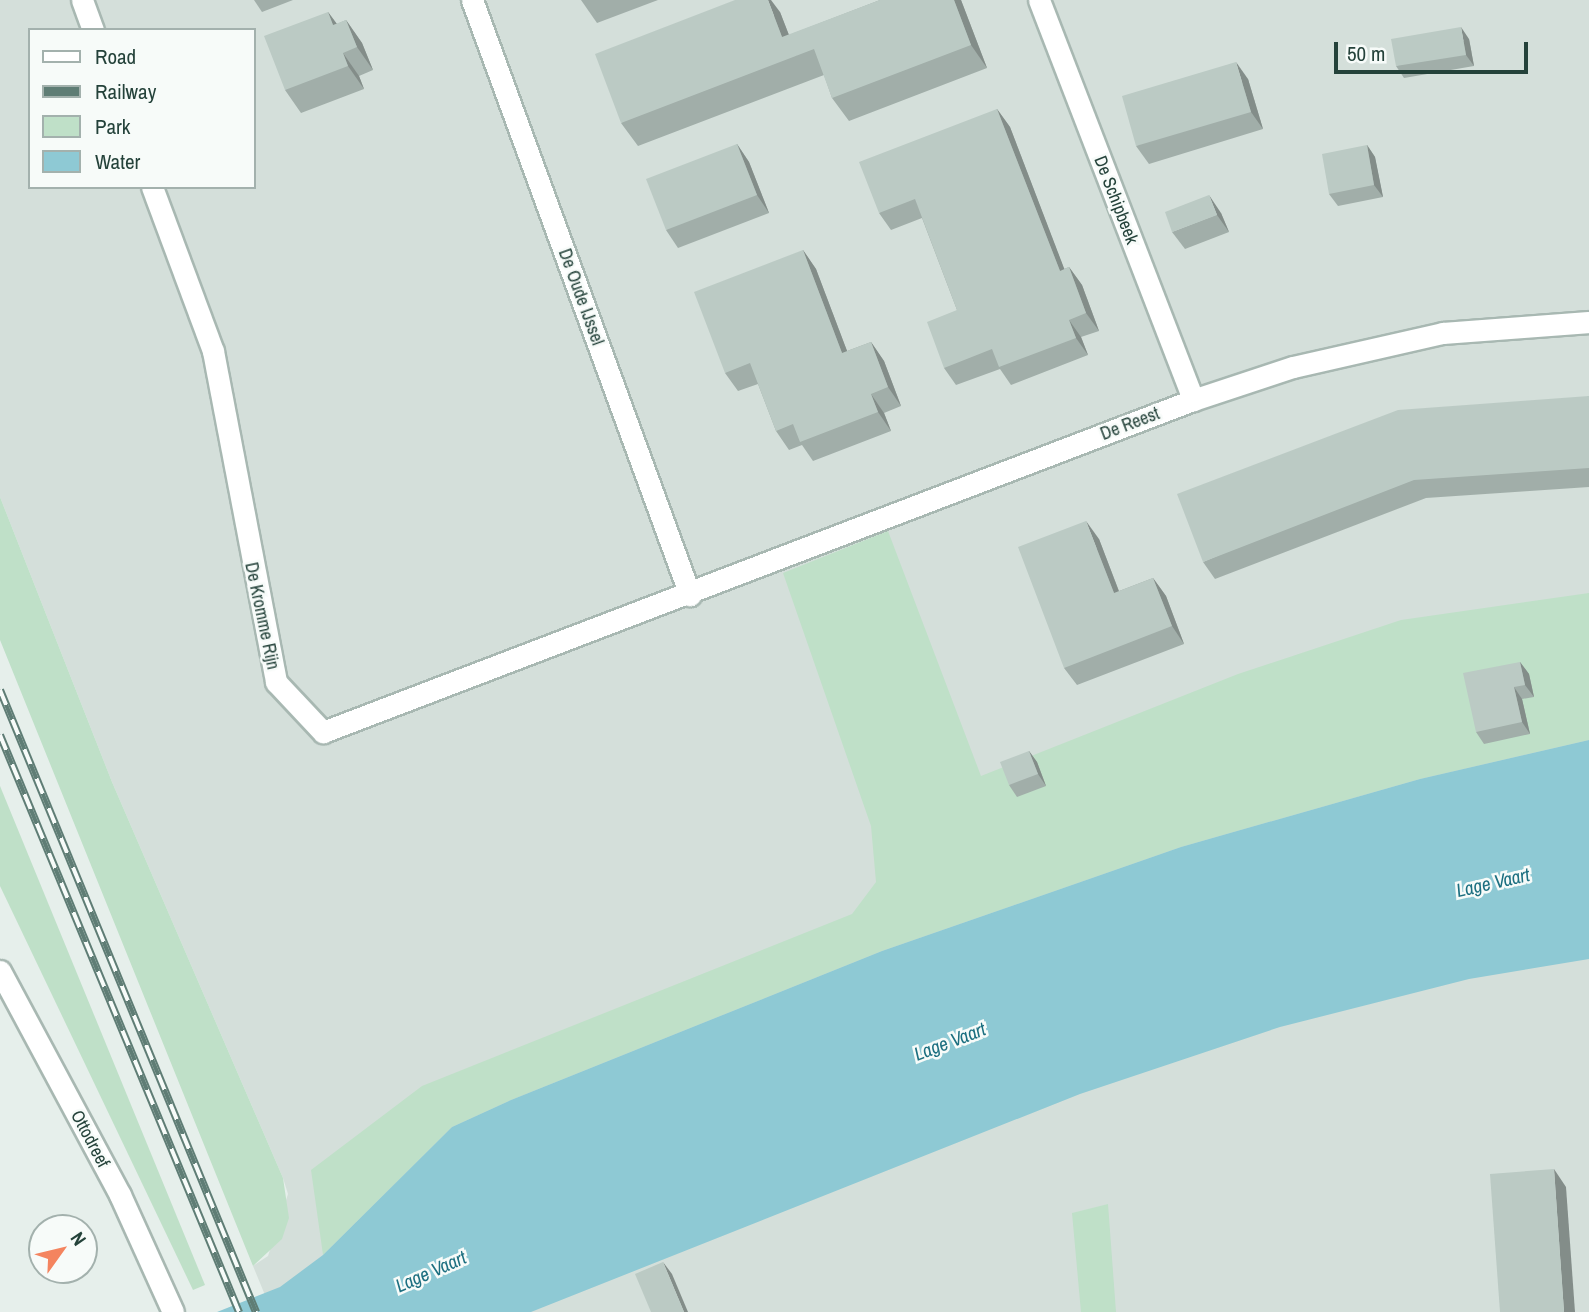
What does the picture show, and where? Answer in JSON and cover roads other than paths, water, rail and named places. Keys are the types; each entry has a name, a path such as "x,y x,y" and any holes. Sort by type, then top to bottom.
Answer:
{"street":[{"path":"82,0 92,28"},
{"name":"De Oude IJssel","path":"472,0 690,595"},
{"name":"De Schipbeek","path":"1039,0 1192,400"},
{"name":"De Kromme Rijn","path":"153,189 214,351 276,682 323,732 690,595"},
{"name":"De Reest","path":"690,595 1192,400 1293,367 1443,333 1589,322"},
{"name":"Ottodreef","path":"0,971 120,1195 173,1312"}],"water":[{"name":"Lage Vaart","path":"1589,740 1589,959 1469,979 1280,1027 1080,1094 531,1312 217,1312 280,1287 323,1255 452,1127 511,1100 882,951 1181,847 1420,779"}],"railway":[{"path":"0,690 256,1312"},
{"path":"0,735 239,1312"}]}
